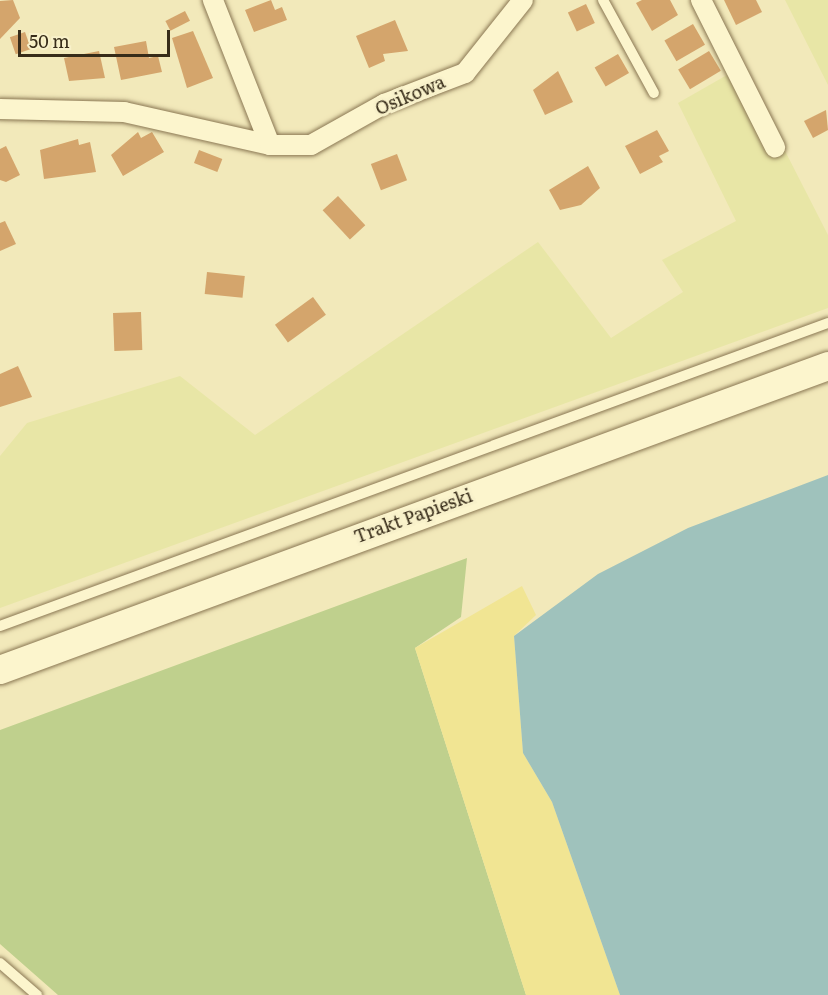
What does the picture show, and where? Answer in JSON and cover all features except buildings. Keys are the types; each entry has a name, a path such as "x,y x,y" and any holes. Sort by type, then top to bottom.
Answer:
{"street":[{"path":"213,0 270,146"},
{"name":"Osikowa","path":"0,109 124,112 270,146 311,146 384,104 465,73 523,0"},
{"path":"701,0 775,147"},
{"name":"Trakt Papieski","path":"0,670 828,366"}],"lane":[{"path":"603,0 654,93"},
{"path":"0,626 828,323"},
{"path":"0,963 37,995"}],"shaded area":[{"path":"785,0 828,0 828,85 825,79"},
{"path":"727,75 772,152 783,147 828,235 828,308 0,608 0,456 27,423 180,376 255,435 538,242 611,338 683,292 662,260 736,221 678,103"}],"green space":[{"path":"467,558 461,617 415,648 526,995 58,995 0,944 0,730"}],"sand":[{"path":"522,586 536,615 514,636 523,753 552,802 620,995 526,995 415,648"}],"water":[{"path":"828,475 828,995 620,995 552,802 523,753 514,636 598,574 688,528"}]}
